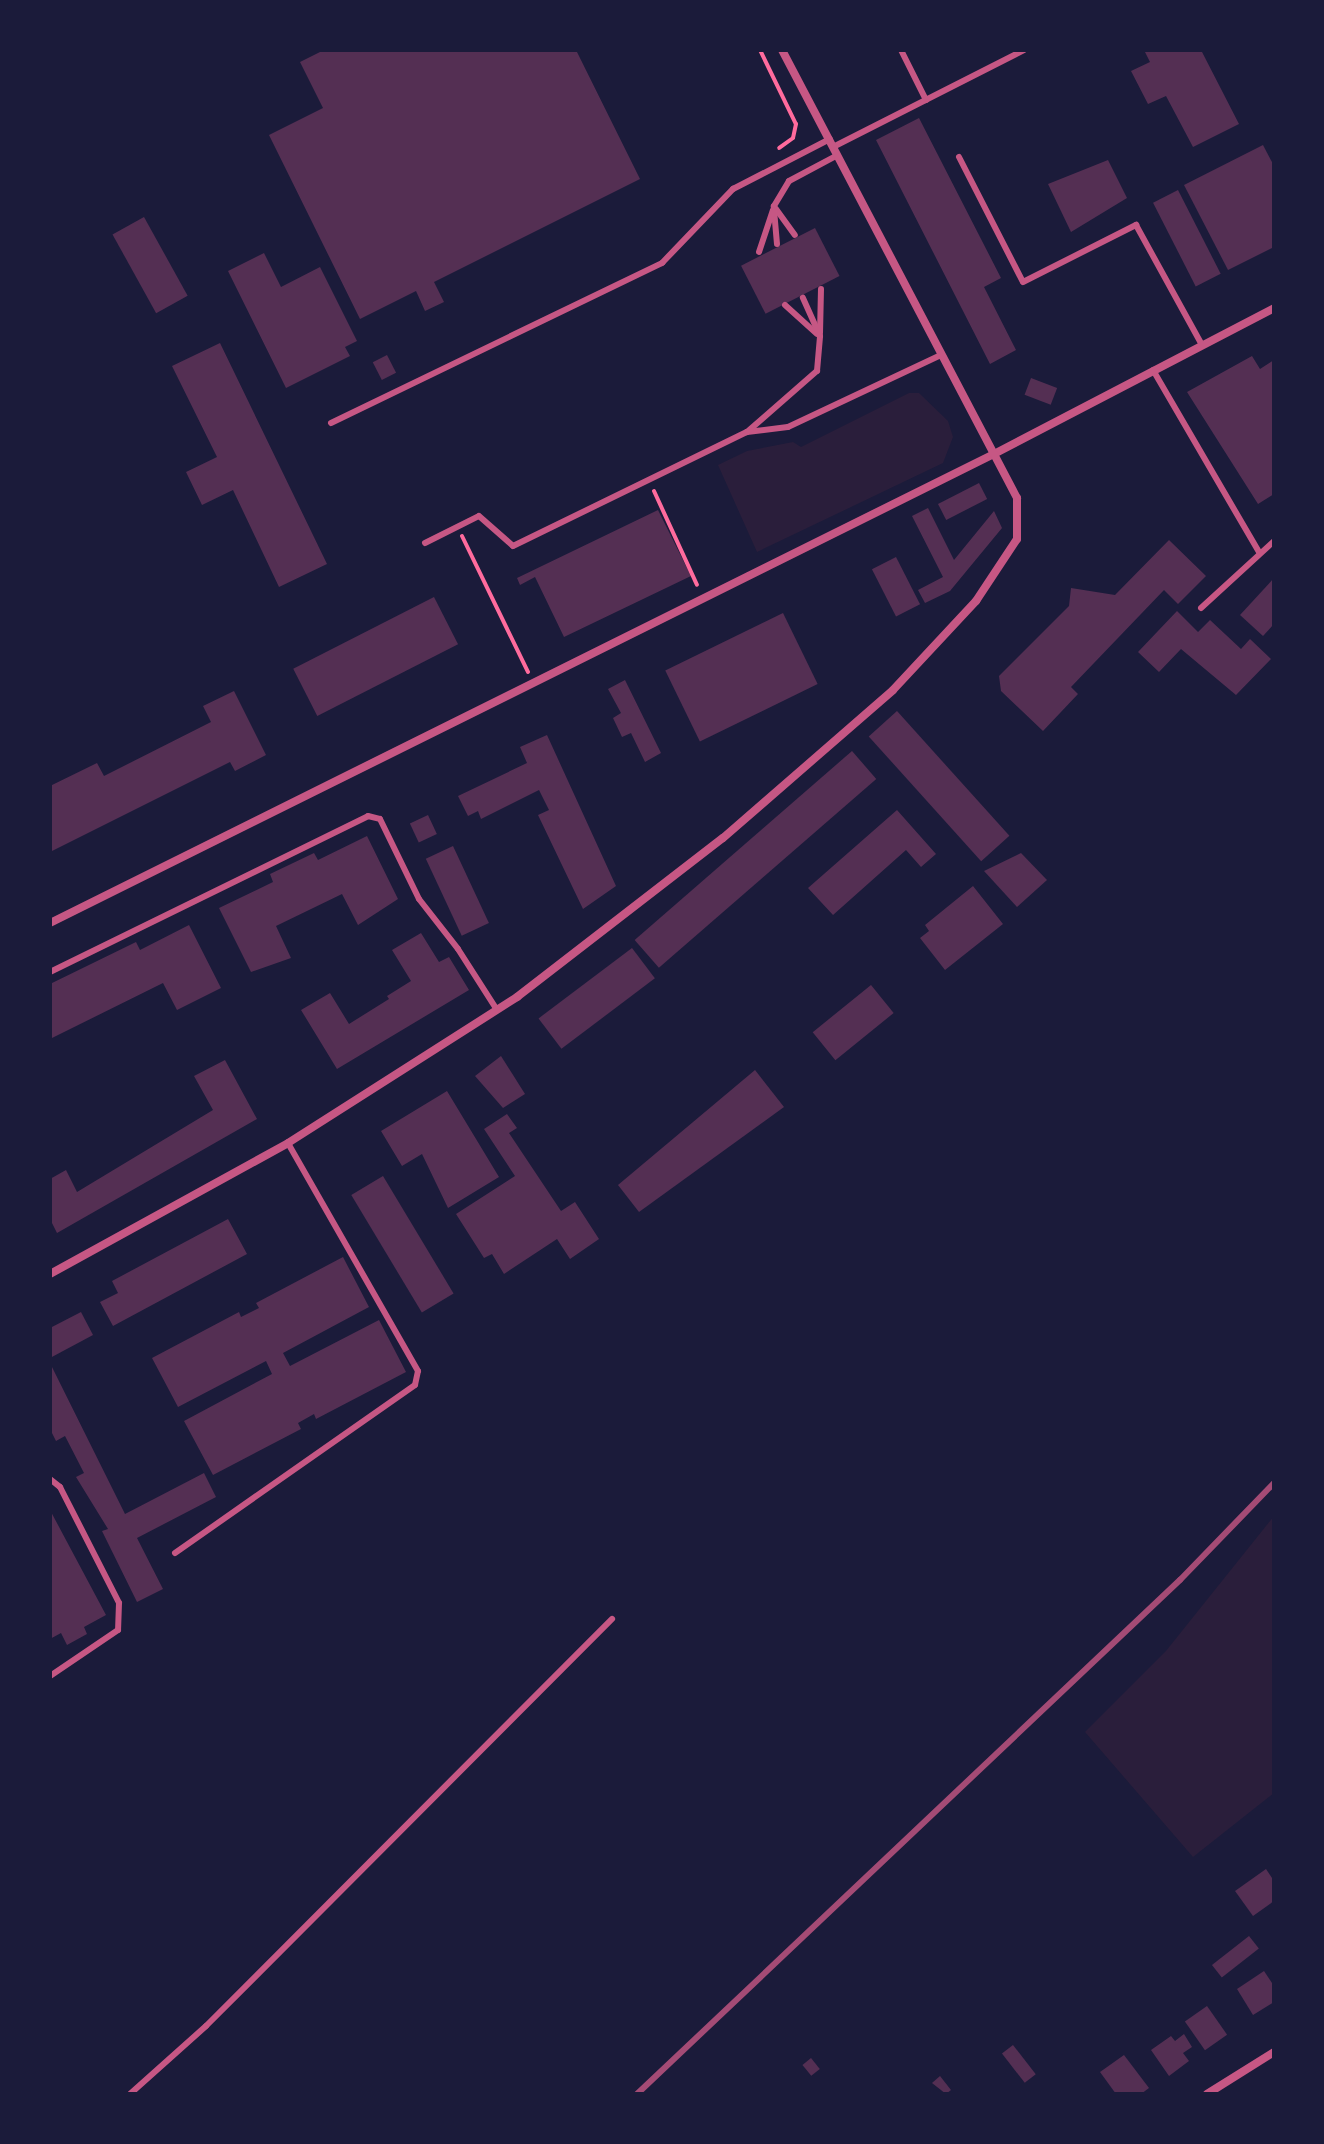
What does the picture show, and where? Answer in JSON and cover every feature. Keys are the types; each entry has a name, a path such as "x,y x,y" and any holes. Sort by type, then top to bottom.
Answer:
{"street":[{"path":"50,1274 288,1143 497,1010 723,838 893,690 976,601 1017,539 1017,498 782,50"},
{"path":"50,923 994,454 1274,308"},
{"path":"1207,2094 1274,2052"}],"lane":[{"path":"901,50 926,100"},
{"path":"331,423 662,263 733,189 834,147 1024,50"},
{"path":"759,252 774,206 789,181 834,147"},
{"path":"959,157 1023,282 1136,225 1202,345"},
{"path":"774,206 795,235"},
{"path":"774,206 777,244"},
{"path":"425,543 479,516 513,546 747,432 817,371 821,289"},
{"path":"803,298 820,336"},
{"path":"785,305 820,336"},
{"path":"747,432 788,427 941,355"},
{"path":"1153,370 1259,552"},
{"path":"1201,608 1274,541"},
{"path":"50,972 368,816 380,819 419,899 497,1010"},
{"path":"175,1553 415,1385 418,1371 288,1143"},
{"path":"50,1479 60,1487 119,1603 118,1630 50,1676"},
{"path":"50,1493 60,1487"},
{"path":"130,2094 217,2015 612,1619"}],"path":[{"path":"760,50 796,124 793,138 776,151"},
{"path":"648,480 703,598"},
{"path":"458,527 533,683"}],"shaded area":[{"path":"909,393 919,393 948,421 953,437 943,463 757,552 718,465 747,451 793,442 801,447"},
{"path":"1274,1516 1274,1793 1193,1857 1085,1732 1166,1651"}],"building":[{"path":"324,50 576,50 640,179 434,282 444,302 425,311 416,291 360,319 269,135 323,108 300,62"},
{"path":"1144,50 1201,50 1239,124 1193,147 1166,96 1148,104 1131,71 1150,62"},
{"path":"919,118 1001,278 984,287 1016,350 990,364 876,140"},
{"path":"1263,145 1274,166 1274,247 1228,270 1184,185"},
{"path":"1108,160 1127,198 1071,232 1048,184"},
{"path":"1178,190 1221,274 1196,286 1153,203"},
{"path":"144,217 188,296 156,313 113,234"},
{"path":"815,228 840,276 766,314 741,266"},
{"path":"264,253 281,287 320,267 357,341 345,347 350,356 286,388 228,271"},
{"path":"220,343 327,564 279,587 233,490 202,505 186,472 217,457 172,366"},
{"path":"387,355 396,373 382,380 373,362"},
{"path":"1252,356 1260,369 1274,360 1274,494 1258,504 1187,392"},
{"path":"1031,378 1057,388 1051,405 1025,395"},
{"path":"979,483 987,499 946,520 938,504"},
{"path":"928,508 954,560 994,511 1002,528 950,591 925,603 918,590 943,577 912,516"},
{"path":"658,510 691,576 564,637 535,577 520,585 517,578"},
{"path":"1169,540 1206,576 1178,604 1164,590 1071,687 1078,694 1043,731 1001,691 999,676 1069,606 1071,588 1115,595"},
{"path":"896,557 920,604 896,616 872,569"},
{"path":"1274,578 1274,624 1263,636 1240,615"},
{"path":"434,597 458,644 317,716 293,669"},
{"path":"1177,611 1198,632 1210,620 1241,649 1250,639 1271,659 1236,695 1181,649 1159,672 1138,652"},
{"path":"783,613 818,684 700,741 665,670"},
{"path":"625,680 661,753 645,762 631,733 622,737 613,718 621,713 608,689"},
{"path":"234,691 266,755 235,771 230,762 50,852 50,786 97,763 104,776 211,722 203,706"},
{"path":"897,711 1009,836 981,861 869,736"},
{"path":"547,735 616,886 583,909 538,815 549,810 539,790 481,819 478,811 468,816 458,796 527,763 520,747"},
{"path":"852,751 876,779 659,968 635,940"},
{"path":"897,810 936,854 921,867 906,850 833,915 808,888"},
{"path":"428,815 437,834 419,842 410,823"},
{"path":"367,836 398,899 358,925 342,894 276,926 291,958 251,972 219,908 273,882 270,874 314,853 318,860"},
{"path":"453,846 489,923 462,936 426,859"},
{"path":"1021,853 1047,880 1017,907 984,871"},
{"path":"973,886 1003,924 945,970 920,938 929,931 925,925"},
{"path":"189,925 221,988 177,1010 163,983 50,1039 50,984 136,942 140,950"},
{"path":"421,933 439,962 449,957 469,990 337,1069 301,1010 330,993 349,1024 389,999 387,996 411,981 392,950"},
{"path":"632,948 655,978 561,1049 539,1018"},
{"path":"871,985 894,1013 835,1060 813,1032"},
{"path":"501,1056 525,1094 503,1108 475,1076"},
{"path":"225,1060 257,1119 57,1233 50,1219 50,1179 66,1170 77,1192 213,1110 194,1076"},
{"path":"755,1070 784,1107 639,1212 618,1185"},
{"path":"447,1091 499,1177 448,1208 422,1154 402,1166 381,1131"},
{"path":"507,1114 517,1128 509,1133 561,1211 575,1202 599,1239 570,1259 557,1239 504,1274 492,1254 484,1258 456,1214 515,1176 484,1129"},
{"path":"383,1176 454,1293 422,1312 351,1195"},
{"path":"228,1219 247,1254 113,1326 100,1302 118,1293 112,1281"},
{"path":"343,1257 369,1307 283,1353 290,1366 379,1320 406,1372 316,1419 314,1414 298,1423 301,1429 213,1475 184,1421 272,1374 266,1361 178,1407 152,1358 239,1312 241,1317 259,1308 256,1303"},
{"path":"81,1312 93,1335 50,1358 50,1328"},
{"path":"50,1363 125,1514 204,1473 216,1497 137,1538 163,1589 137,1602 102,1531 108,1529 76,1477 84,1473 65,1436 56,1441 50,1429"},
{"path":"50,1510 106,1615 84,1627 87,1634 67,1645 61,1633 50,1639"},
{"path":"1266,1869 1274,1881 1274,1901 1253,1916 1235,1891"},
{"path":"1249,1936 1259,1949 1222,1978 1212,1965"},
{"path":"1264,1971 1274,1986 1274,2002 1253,2015 1237,1989"},
{"path":"1207,2006 1227,2035 1205,2050 1185,2021"},
{"path":"1184,2034 1192,2047 1183,2053 1189,2061 1169,2076 1151,2050 1171,2036 1175,2041"},
{"path":"1013,2045 1036,2074 1025,2083 1002,2054"},
{"path":"1124,2055 1149,2088 1141,2094 1116,2094 1100,2072"},
{"path":"811,2058 820,2069 811,2076 802,2065"},
{"path":"940,2076 951,2090 946,2094 932,2083"}],"railway":[{"path":"637,2094 1180,1580 1274,1483"}]}
